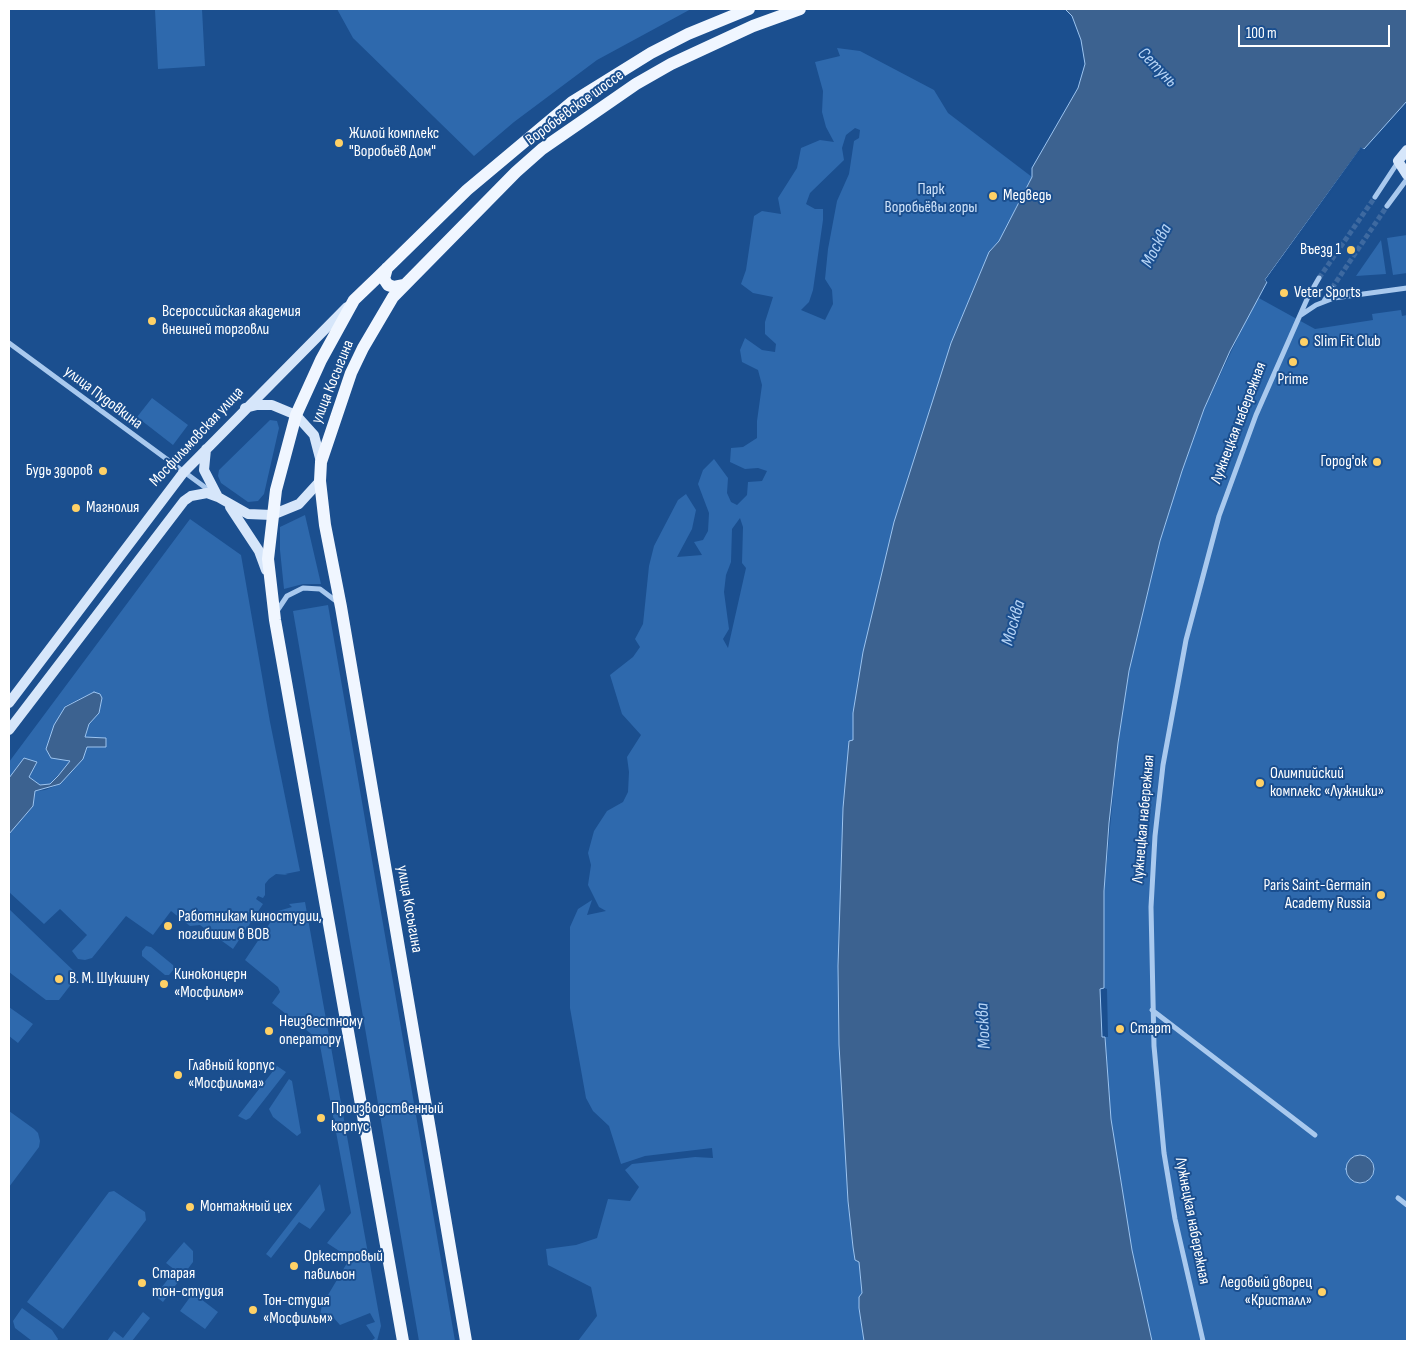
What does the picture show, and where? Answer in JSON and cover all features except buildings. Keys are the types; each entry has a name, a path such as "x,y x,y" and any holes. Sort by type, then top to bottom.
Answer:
{"main road":[{"name":"Воробьёвское шоссе","path":"391,264 467,190 572,102 651,53 688,34 749,9"},
{"name":"Воробьёвское шоссе","path":"380,317 404,285 470,216 542,150 621,94 662,69 704,47 800,9"},
{"path":"1407,151 1398,162 1407,175"},
{"path":"391,264 384,278 388,284 394,287 404,285"},
{"name":"Мосфильмовская улица","path":"9,703 182,473 391,264"},
{"path":"354,300 320,360 296,415 276,490 272,515 269,542 270,578 275,620 403,1341"},
{"name":"улица Косыгина","path":"380,317 351,373 321,462 320,481 324,525 341,608 466,1341"},
{"name":"улица Косыгина","path":"245,408 256,405 272,405 296,415 314,435 321,462"},
{"path":"206,448 204,470 218,497"},
{"path":"9,730 184,501 198,494 206,493 218,497 230,506 248,514 272,515 299,504 320,481"},
{"path":"230,506 259,551 270,578"}],"street":[{"path":"1375,197 1398,162"},
{"path":"1387,206 1407,179"},
{"name":"Лужнецкая набережная","path":"1202,1341 1181,1253 1164,1153 1154,1046 1152,906 1155,836 1163,765 1179,670 1219,516 1256,415 1299,317 1319,278"},
{"path":"1299,317 1323,301 1332,288"},
{"path":"1323,301 1407,288"},
{"name":"улица Пудовкина","path":"9,344 182,473 218,497"},
{"path":"275,620 283,600 292,592 303,588 315,588 326,592 341,608"},
{"path":"1152,1010 1315,1135"},
{"path":"1398,1198 1407,1205"}],"green space":[{"path":"202,9 205,66 158,69 155,10"},
{"path":"337,9 691,9 597,60 514,122 474,156 353,38"},
{"name":"Парк Воробьёвы горы","path":"837,48 860,51 934,90 948,113 1032,177 999,241 989,252 951,343 863,652 853,713 853,741 849,741 843,808 838,966 848,1202 855,1260 859,1262 862,1293 859,1308 864,1341 578,1341 597,1316 591,1287 548,1265 546,1249 576,1245 597,1238 608,1199 630,1201 639,1187 625,1170 632,1164 695,1157 713,1158 712,1148 645,1156 621,1164 609,1126 593,1111 586,1098 570,1008 570,927 578,909 592,900 587,915 606,911 599,907 588,885 591,865 588,853 594,831 607,811 623,802 628,792 629,772 627,757 641,735 622,714 610,675 633,657 640,647 635,639 643,624 649,566 654,546 678,500 686,494 696,510 692,529 677,557 702,555 694,542 703,540 708,531 709,513 698,484 703,470 714,459 728,478 727,493 731,502 737,505 747,495 748,482 762,481 767,471 758,468 745,469 730,462 731,448 743,447 757,438 757,421 762,385 758,370 742,362 740,350 745,338 762,350 775,352 776,344 765,334 765,322 773,297 753,293 741,284 746,270 754,216 762,211 781,214 778,198 797,168 801,148 820,140 834,142 826,127 822,112 823,91 815,62 840,56","holes":["855,128 860,130 859,138 854,141 849,174 837,201 828,249 825,279 832,290 833,304 825,320 801,310 809,302 813,290 823,220 823,209 815,209 806,204 810,193 844,160 842,148 846,135","740,518 743,527 742,563 746,568 728,648 723,639 729,629 724,592 726,575 731,562 732,529"]},
{"path":"1407,235 1407,273 1393,275 1387,238"},
{"path":"1381,240 1386,274 1356,276"},
{"name":"Олимпийский комплекс «Лужники»","path":"1257,297 1315,329 1373,320 1372,314 1401,310 1402,316 1407,315 1407,1341 1152,1341 1132,1250 1111,1119 1105,1037 1108,1037 1107,989 1104,988 1104,891 1118,743 1129,671 1160,541 1182,471 1204,409"},
{"path":"152,398 188,425 173,445 137,417"},
{"path":"270,420 277,421 279,428 264,494 258,501 248,502 221,483 218,476 219,470"},
{"path":"305,515 321,584 303,584 284,589 280,527"},
{"path":"190,519 241,555 270,722 300,871 285,874 288,875 276,874 269,879 265,884 265,895 263,898 258,896 256,899 263,904 233,949 200,925 190,926 171,911 153,935 126,916 92,958 78,959 72,951 87,935 60,909 44,924 9,892 9,834 33,806 35,791 45,790 60,784 85,738 89,724 99,712 94,692 65,706 71,761 50,784 40,785 29,777 24,758 9,778 9,762"},
{"path":"328,605 455,1341 419,1341 293,611"},
{"path":"305,902 381,1326 377,1341 371,1341 375,1338 366,1325 375,1322 370,1313 340,1325 333,1317 322,1322 319,1320 322,1305 350,1258 327,1243 351,1213 319,1040 272,1003 280,992 278,987 245,960 278,911 292,907 289,904"},
{"path":"9,909 76,973 76,978 59,1000 46,1000 9,972"},
{"path":"146,946 151,947 173,965 174,969 169,975 165,975 142,956 142,951"},
{"path":"9,1007 33,1024 18,1043 9,1036"},
{"path":"277,1066 286,1072 250,1118 246,1120 238,1116"},
{"path":"289,1079 292,1081 301,1133 297,1136 273,1117 269,1109"},
{"path":"9,1111 34,1129 38,1133 40,1141 39,1147 9,1187"},
{"path":"320,1184 325,1210 310,1229 299,1222 271,1258 266,1254"},
{"path":"114,1191 145,1212 146,1220 63,1329 27,1302 109,1192"},
{"path":"184,1242 193,1251 193,1262 163,1302 155,1296 175,1270 166,1263"},
{"path":"193,1293 218,1312 205,1329 180,1311"},
{"path":"22,1308 52,1330 58,1339 57,1341 32,1341 15,1328 13,1321"},
{"path":"143,1312 150,1318 132,1341 107,1341 114,1331 123,1338"}],"water":[{"path":"1065,9 1407,9 1407,101 1364,149 1361,148 1265,280 1267,282 1230,351 1204,409 1182,471 1160,541 1129,671 1118,743 1109,823 1104,891 1104,988 1100,989 1102,1037 1105,1037 1111,1119 1132,1250 1152,1341 864,1341 859,1308 859,1297 862,1293 859,1262 855,1260 848,1201 839,1045 838,966 843,808 849,741 853,740 853,713 863,652 894,522 951,343 989,252 999,241 1032,177 1032,168 1078,88 1085,64 1081,40 1072,16"},
{"path":"94,692 100,694 102,698 99,713 89,724 85,737 106,738 106,747 87,747 83,759 60,784 35,791 33,806 9,834 9,778 24,758 37,762 29,777 40,785 50,784 58,776 70,761 51,758 46,749 54,725 65,707"},
{"path":"1360,1155 1370,1159 1374,1169 1370,1179 1360,1183 1350,1179 1346,1169 1350,1159"}],"pier":[{"path":"1361,147 1366,151 1361,151 1268,280 1269,283 1267,282 1265,280"}],"tunnel":[{"path":"1319,278 1375,197"},
{"path":"1332,288 1387,206"}],"place":[{"name":"Жилой комплекс \"Воробьёв Дом\"","path":"339,143"},
{"name":"Медведь","path":"993,196"},
{"name":"Въезд 1","path":"1351,250"},
{"name":"Veter Sports","path":"1284,293"},
{"name":"Всероссийская академия внешней торговли","path":"152,321"},
{"name":"Slim Fit Club","path":"1304,342"},
{"name":"Prime","path":"1293,362"},
{"name":"Город'ок","path":"1377,462"},
{"name":"Будь здоров","path":"103,471"},
{"name":"Магнолия","path":"76,508"},
{"name":"Олимпийский комплекс «Лужники»","path":"1260,783"},
{"name":"Paris Saint-Germain Academy Russia","path":"1381,895"},
{"name":"Работникам киностудии, погибшим в ВОВ","path":"168,926"},
{"name":"В. М. Шукшину","path":"59,979"},
{"name":"Киноконцерн «Мосфильм»","path":"164,984"},
{"name":"Старт","path":"1120,1029"},
{"name":"Неизвестному оператору","path":"269,1031"},
{"name":"Главный корпус «Мосфильма»","path":"178,1075"},
{"name":"Производственный корпус","path":"321,1118"},
{"name":"Монтажный цех","path":"190,1207"},
{"name":"Оркестровый павильон","path":"294,1266"},
{"name":"Старая тон-студия","path":"142,1283"},
{"name":"Ледовый дворец «Кристалл»","path":"1322,1292"},
{"name":"Тон-студия «Мосфильм»","path":"253,1310"}],"water label":[{"name":"Сетунь","path":"1157,68"},
{"name":"Москва","path":"1157,246"},
{"name":"Москва","path":"1014,623"},
{"name":"Москва","path":"984,1026"}]}
